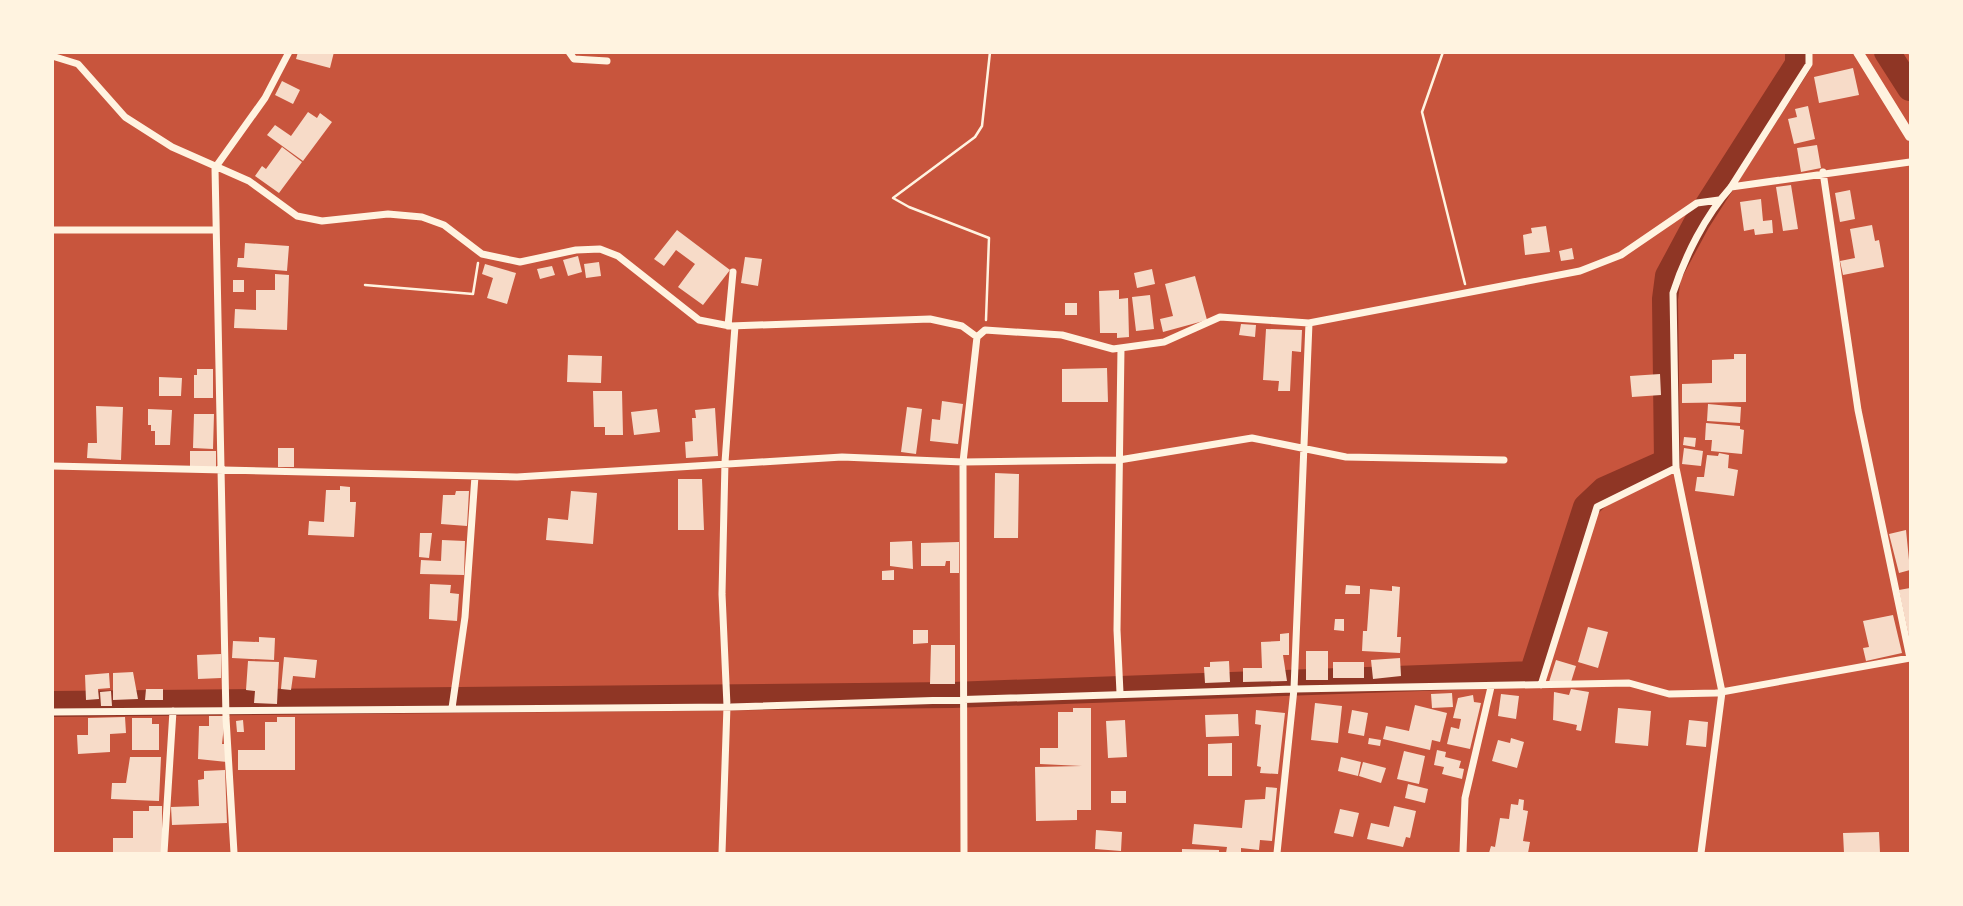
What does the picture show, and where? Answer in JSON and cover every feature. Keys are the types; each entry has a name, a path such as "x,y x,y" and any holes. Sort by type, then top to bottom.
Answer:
{"street":[{"path":"234,853 226,710 215,168 282,72 289,52"},
{"path":"569,52 574,59 607,61"},
{"path":"1702,853 1722,692 1676,468 1673,293 1681,270 1719,200 1731,187 1808,64 1809,52"},
{"path":"1858,52 1910,136"},
{"path":"52,56 78,64 125,117 215,168 249,181 297,216 322,221 388,214 422,217 444,225 480,253 495,259 520,262 576,250 600,249 618,257 699,320 732,326 930,319 962,326 976,337"},
{"path":"1731,187 1910,162"},
{"path":"52,712 727,706 1120,693 1629,683 1669,694 1722,692 1910,658 1858,410 1823,173"},
{"path":"964,853 963,462 976,337 985,330 1062,335 1113,349 1164,342 1220,317 1309,323 1467,294 1580,271 1621,255 1697,202 1719,200"},
{"path":"52,230 216,230"},
{"path":"722,853 727,706 722,594 733,272"},
{"path":"1277,853 1294,689 1309,323"},
{"path":"1120,693 1117,633 1121,348"},
{"path":"52,467 517,477 725,462 842,457 963,462 1119,460 1252,438 1346,457 1504,460"},
{"path":"1541,685 1597,506 1676,468"},
{"path":"452,708 466,617 475,476"},
{"path":"1463,853 1465,798 1491,687"},
{"path":"164,853 173,711"}],"path":[{"path":"985,330 989,238 909,207 893,198 975,137 982,126 990,52"},
{"path":"1443,52 1422,112 1467,294"},
{"path":"365,285 474,295 480,253"}],"building":[{"path":"298,52 334,52 330,68 296,59"},
{"path":"1853,68 1859,95 1819,103 1814,77"},
{"path":"282,81 300,90 293,104 275,95"},
{"path":"1808,106 1815,139 1794,144 1788,119 1797,117 1795,109"},
{"path":"308,112 317,118 320,113 332,122 303,161 267,135 275,125 291,136"},
{"path":"1817,145 1821,168 1801,172 1797,148"},
{"path":"282,147 302,162 279,193 255,176 262,166 266,169"},
{"path":"1791,185 1798,229 1783,231 1776,187"},
{"path":"1850,190 1855,219 1840,222 1835,193"},
{"path":"1761,199 1763,221 1772,220 1773,233 1755,235 1754,229 1744,231 1740,202"},
{"path":"1872,225 1875,241 1879,240 1884,267 1843,275 1840,261 1855,258 1850,229"},
{"path":"1546,226 1550,252 1525,255 1523,235 1532,233 1531,228"},
{"path":"677,230 730,270 703,305 678,287 695,264 676,250 664,266 654,259"},
{"path":"245,243 289,246 287,271 237,267 238,258 244,258"},
{"path":"1572,248 1574,259 1561,261 1559,251"},
{"path":"578,256 582,272 568,276 563,260"},
{"path":"745,257 762,259 758,286 741,283"},
{"path":"599,262 601,276 586,278 584,264"},
{"path":"485,264 516,273 507,304 487,298 493,278 482,274"},
{"path":"552,266 555,275 540,279 537,269"},
{"path":"1152,269 1155,284 1137,288 1134,273"},
{"path":"275,274 289,275 287,330 234,328 235,309 256,310 256,290 275,290"},
{"path":"1195,276 1207,320 1163,332 1160,319 1173,316 1165,284"},
{"path":"233,280 244,280 244,292 233,292"},
{"path":"1119,290 1119,299 1128,298 1129,337 1117,338 1117,333 1100,333 1099,291"},
{"path":"1150,295 1154,329 1136,331 1132,297"},
{"path":"1065,303 1077,303 1077,315 1065,315"},
{"path":"1241,324 1256,325 1255,337 1239,335"},
{"path":"1266,329 1302,330 1301,352 1292,351 1290,391 1278,391 1279,381 1263,380"},
{"path":"1734,354 1746,354 1746,402 1682,403 1682,384 1712,383 1712,360 1734,359"},
{"path":"568,355 602,356 601,383 567,382"},
{"path":"1107,368 1108,402 1062,402 1062,369"},
{"path":"197,369 213,369 213,398 194,398 194,375 197,375"},
{"path":"1660,374 1661,395 1632,397 1630,376"},
{"path":"159,377 182,378 181,396 159,396"},
{"path":"593,391 622,391 623,435 605,435 605,427 594,427"},
{"path":"942,401 963,404 958,444 930,441 932,419 940,420"},
{"path":"1708,404 1741,407 1740,423 1707,421"},
{"path":"96,406 123,407 121,460 87,458 88,443 97,443"},
{"path":"907,407 922,409 916,454 901,452"},
{"path":"715,408 718,456 686,458 685,442 693,441 692,418 696,418 695,410"},
{"path":"148,409 172,410 170,445 155,445 155,431 151,431 151,425 148,425"},
{"path":"657,409 660,432 634,435 631,412"},
{"path":"194,414 214,414 213,449 193,448"},
{"path":"1706,423 1740,426 1740,429 1744,430 1742,454 1711,451 1712,440 1705,440"},
{"path":"1684,437 1696,438 1695,447 1683,445"},
{"path":"278,448 294,448 294,467 278,467"},
{"path":"1684,448 1703,451 1701,466 1682,464"},
{"path":"190,451 216,451 216,467 190,467"},
{"path":"1719,453 1729,455 1728,468 1738,470 1734,496 1695,491 1697,477 1704,477 1707,455 1718,456"},
{"path":"995,473 1019,474 1018,538 994,538"},
{"path":"678,479 702,479 704,530 678,530"},
{"path":"340,486 350,487 350,502 356,502 354,537 308,535 309,521 324,522 326,490 340,490"},
{"path":"456,491 469,491 467,526 441,524 443,495 455,495"},
{"path":"571,491 597,493 593,544 546,540 548,518 568,520"},
{"path":"1906,530 1910,570 1899,573 1889,534"},
{"path":"420,533 432,533 429,558 419,557"},
{"path":"442,540 465,541 464,575 420,574 421,560 441,561"},
{"path":"912,541 913,569 890,566 890,542"},
{"path":"959,542 959,573 950,573 950,561 946,561 945,566 921,566 921,543"},
{"path":"894,570 894,580 882,580 882,571"},
{"path":"430,584 451,585 450,593 459,594 457,621 429,619"},
{"path":"1346,585 1360,586 1360,594 1345,594"},
{"path":"1392,586 1400,587 1397,637 1401,637 1400,653 1362,651 1363,631 1367,631 1370,589 1392,591"},
{"path":"1910,588 1910,637 1909,637 1899,590"},
{"path":"1893,615 1902,653 1866,661 1863,648 1869,647 1863,621"},
{"path":"1335,619 1344,619 1344,631 1334,630"},
{"path":"1588,627 1608,632 1598,668 1578,662"},
{"path":"913,630 928,630 928,643 913,644"},
{"path":"1289,633 1289,655 1283,655 1287,681 1243,682 1243,668 1262,668 1261,642 1280,641 1280,634"},
{"path":"259,637 275,638 274,660 232,658 233,641 259,642"},
{"path":"931,645 955,645 955,684 930,684"},
{"path":"1306,651 1328,651 1328,680 1306,680"},
{"path":"221,654 221,678 198,679 197,655"},
{"path":"284,657 317,660 315,678 293,676 291,690 281,689"},
{"path":"1400,658 1401,676 1373,679 1371,660"},
{"path":"1556,660 1576,666 1571,682 1549,682"},
{"path":"248,661 279,662 277,704 254,703 255,691 246,690"},
{"path":"1229,661 1230,682 1205,683 1204,667 1210,667 1210,662"},
{"path":"1333,662 1364,662 1364,678 1333,678"},
{"path":"133,672 138,699 113,700 113,673"},
{"path":"109,673 110,688 98,689 99,699 86,700 85,675"},
{"path":"146,689 163,689 163,700 145,700"},
{"path":"1571,689 1589,692 1581,731 1576,730 1577,725 1553,720 1554,692 1569,695"},
{"path":"111,691 112,706 101,706 100,692"},
{"path":"1452,693 1453,707 1432,708 1431,694"},
{"path":"1501,694 1519,696 1516,719 1498,716"},
{"path":"1473,695 1474,702 1481,703 1470,749 1447,744 1451,727 1459,729 1461,719 1453,718 1458,698"},
{"path":"1315,703 1342,706 1338,743 1311,740"},
{"path":"1415,705 1447,713 1440,742 1432,740 1430,750 1383,739 1386,726 1409,731"},
{"path":"1073,708 1091,708 1091,810 1077,810 1077,820 1036,821 1035,767 1082,766 1040,764 1040,748 1058,748 1058,712 1073,712"},
{"path":"1618,708 1651,711 1648,746 1615,743"},
{"path":"1256,710 1285,713 1278,774 1260,773 1261,767 1257,766 1261,725 1255,724"},
{"path":"1352,710 1368,713 1364,736 1348,733"},
{"path":"1238,714 1239,736 1206,737 1205,715"},
{"path":"209,716 225,716 222,744 227,744 227,762 198,759 199,726 209,726"},
{"path":"125,717 126,733 110,734 110,752 78,754 77,735 88,735 88,718"},
{"path":"277,717 295,717 295,770 238,770 238,750 265,750 265,722 277,722"},
{"path":"132,718 152,718 152,724 159,724 159,750 132,750"},
{"path":"243,720 244,732 237,732 236,721"},
{"path":"1125,720 1127,757 1108,758 1106,721"},
{"path":"1689,720 1708,722 1706,747 1686,745"},
{"path":"1369,738 1381,740 1380,746 1368,744"},
{"path":"1511,738 1524,742 1517,768 1492,761 1498,740 1510,743"},
{"path":"1232,743 1232,776 1208,776 1208,744"},
{"path":"1437,750 1446,752 1445,757 1461,761 1459,768 1464,769 1462,779 1442,774 1444,767 1434,765"},
{"path":"1404,751 1425,756 1419,784 1397,779"},
{"path":"130,757 161,757 159,801 111,799 112,783 126,783"},
{"path":"1341,757 1361,762 1358,776 1338,771"},
{"path":"1363,762 1386,768 1381,783 1359,776"},
{"path":"225,770 227,823 172,825 171,807 199,806 198,780 204,779 204,771"},
{"path":"1408,784 1428,789 1425,803 1405,798"},
{"path":"1266,787 1277,788 1272,841 1260,840 1259,850 1241,848 1241,853 1226,853 1227,847 1192,844 1194,824 1242,828 1245,800 1265,799"},
{"path":"1111,791 1126,791 1126,803 1111,803"},
{"path":"1519,799 1524,800 1523,810 1528,811 1523,841 1530,842 1528,853 1489,853 1491,846 1495,847 1500,818 1509,819 1511,804 1518,805"},
{"path":"149,806 162,806 162,853 113,853 113,838 133,838 133,811 149,811"},
{"path":"1394,806 1416,811 1410,838 1406,837 1403,847 1367,839 1371,823 1389,827"},
{"path":"1340,809 1359,813 1353,837 1334,833"},
{"path":"1096,830 1122,832 1121,851 1095,849"},
{"path":"1879,832 1880,853 1844,853 1843,833"},
{"path":"1182,849 1219,850 1219,853 1182,853"}],"waterway":[{"path":"52,704 952,695 1532,674 1586,507 1604,490 1667,462 1665,299 1668,276 1697,222 1798,64 1798,52"},
{"path":"1887,52 1910,88"}]}
